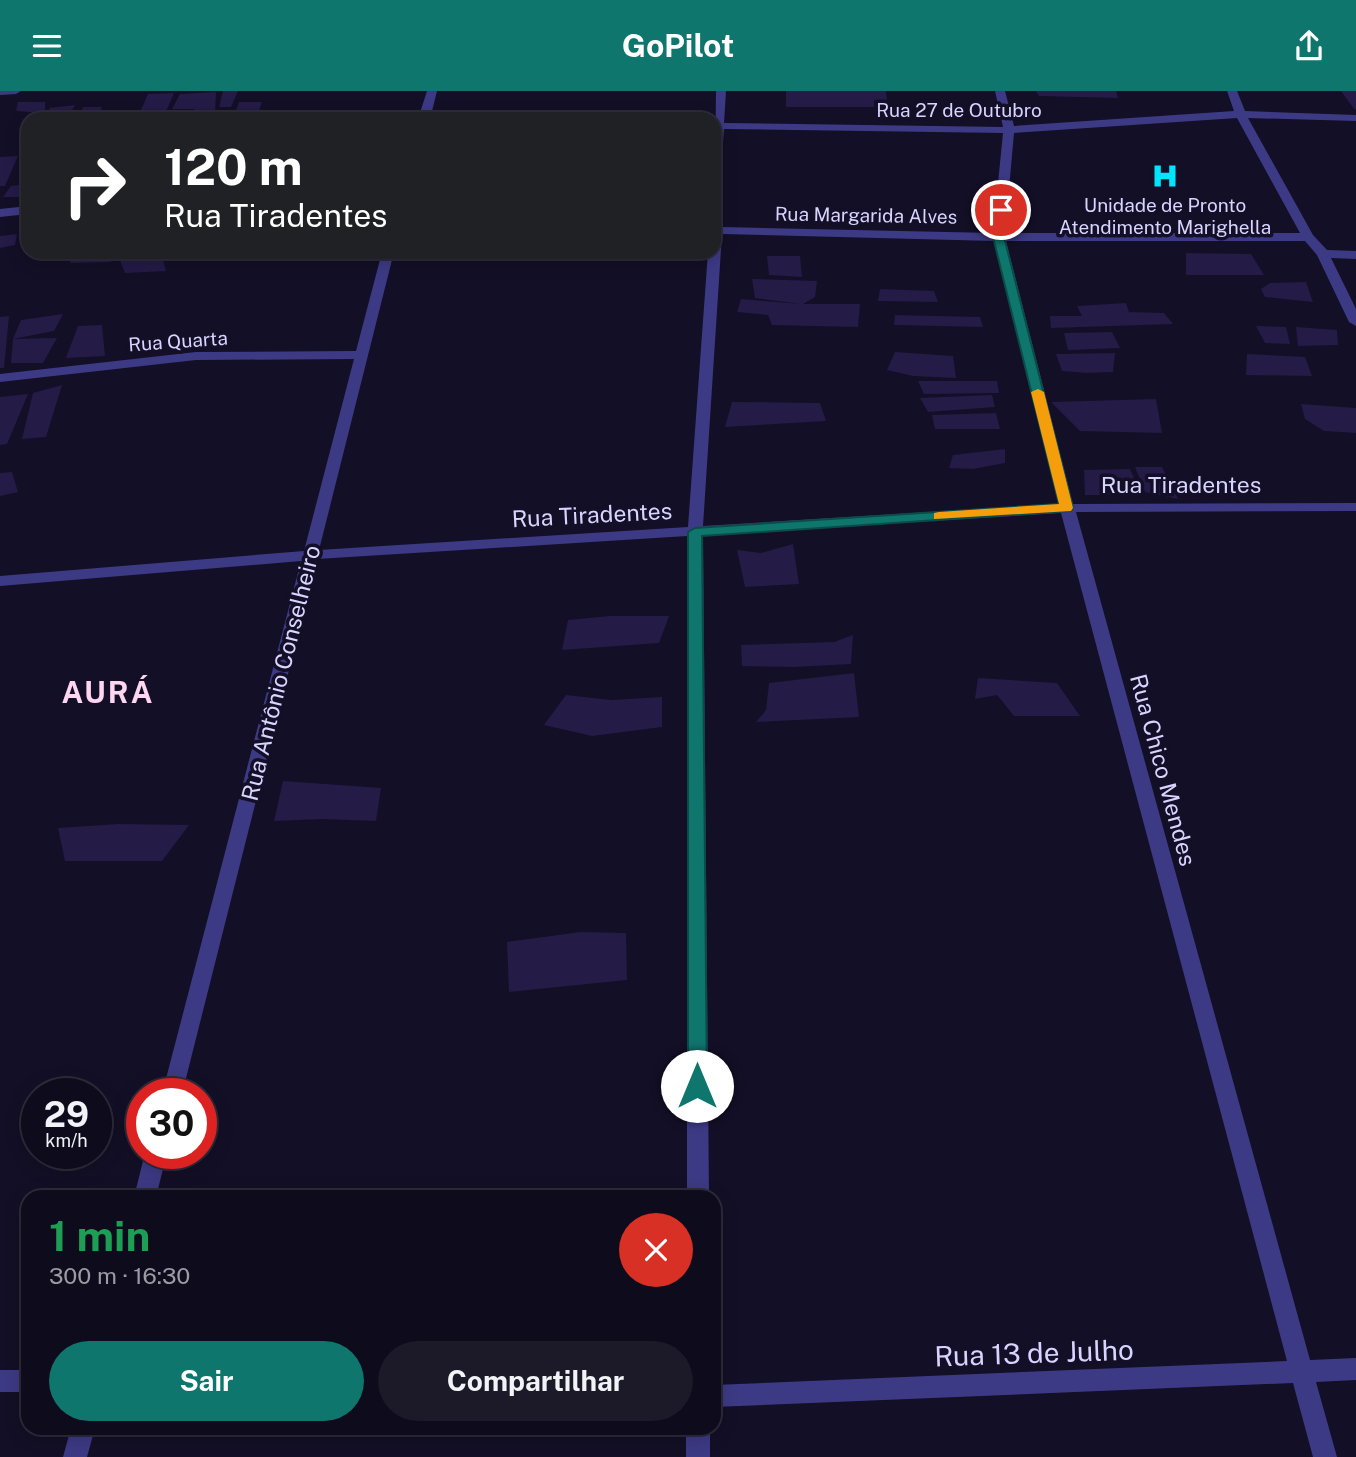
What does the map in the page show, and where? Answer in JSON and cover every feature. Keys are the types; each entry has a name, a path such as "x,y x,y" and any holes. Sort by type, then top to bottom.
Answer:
{"street":[{"path":"0,92 16,91"},
{"path":"426,112 432,91"},
{"path":"720,112 721,91"},
{"name":"Rua Chico Mendes","path":"1000,91 1009,130 999,237 1067,508 1325,1457"},
{"path":"1232,91 1241,114 1308,237 1323,254 1356,322"},
{"name":"Rua 27 de Outubro","path":"721,126 1009,130 1241,114 1356,118"},
{"path":"0,213 21,211"},
{"name":"Rua Margarida Alves","path":"721,230 999,237 1308,237"},
{"path":"1323,254 1356,255"},
{"name":"Rua Antônio Conselheiro","path":"176,1078 386,259"},
{"path":"698,1190 695,532 714,259"},
{"name":"Rua Quarta","path":"0,378 196,356 360,355"},
{"name":"Rua Tiradentes","path":"0,581 311,555 1067,508 1356,507"},
{"path":"147,1190 152,1169"},
{"name":"Rua 13 de Julho","path":"721,1396 1356,1369"},
{"path":"0,1381 21,1381"},
{"path":"75,1457 81,1435"},
{"path":"698,1435 698,1457"}],"building":[{"path":"223,91 238,91 231,107 219,107"},
{"path":"786,91 886,91 887,100 874,100 874,107 786,107"},
{"path":"1036,91 1116,91 1118,98 1039,96"},
{"path":"1341,91 1356,91 1356,109 1354,109"},
{"path":"216,92 215,112 172,109 180,94"},
{"path":"174,93 166,112 140,112 148,94"},
{"path":"18,102 45,102 45,112 16,111"},
{"path":"239,102 262,102 258,112 235,112"},
{"path":"75,105 71,112 50,112 49,108"},
{"path":"83,107 102,107 100,112 81,112"},
{"path":"18,156 5,186 0,186 0,157"},
{"path":"21,185 21,197 3,197 11,186"},
{"path":"17,234 15,245 0,248 0,236"},
{"path":"1186,253 1251,254 1264,275 1186,275"},
{"path":"767,256 800,256 802,277 769,275"},
{"path":"70,259 111,259 111,262 70,263"},
{"path":"120,259 163,259 166,271 125,273"},
{"path":"752,279 817,281 815,297 803,304 860,304 858,327 772,325 768,315 737,312 741,299 801,304 755,298"},
{"path":"1306,282 1313,302 1265,297 1261,289 1270,283"},
{"path":"880,289 934,291 938,302 878,301"},
{"path":"1126,303 1129,312 1164,313 1173,324 1051,328 1050,316 1082,316 1077,306"},
{"path":"63,314 54,331 13,339 21,320"},
{"path":"895,315 980,317 983,327 894,325"},
{"path":"9,316 4,368 0,368 0,317"},
{"path":"102,325 105,356 66,358 78,326"},
{"path":"1256,326 1286,327 1290,344 1265,343"},
{"path":"1296,327 1337,330 1338,345 1298,346"},
{"path":"1112,332 1120,348 1068,350 1064,333"},
{"path":"57,338 43,363 11,363 13,339"},
{"path":"895,352 953,356 956,378 913,376 887,370"},
{"path":"1115,353 1113,372 1087,373 1062,371 1056,354"},
{"path":"1247,354 1305,357 1312,376 1246,375"},
{"path":"918,381 997,381 999,393 924,394"},
{"path":"62,385 46,437 22,439 33,393"},
{"path":"28,394 7,444 0,445 0,397"},
{"path":"992,395 995,407 928,412 920,398"},
{"path":"1156,399 1162,433 1080,431 1051,402"},
{"path":"732,402 820,403 826,421 725,427"},
{"path":"1301,404 1356,408 1356,433 1324,431 1305,419"},
{"path":"996,413 1000,429 935,429 932,415"},
{"path":"1005,449 1005,463 973,469 949,468 953,455"},
{"path":"1135,467 1162,467 1178,499 1145,492"},
{"path":"1130,469 1142,495 1085,495 1084,470"},
{"path":"12,472 18,492 0,496 0,473"},
{"path":"793,544 799,584 745,587 737,550 761,553"},
{"path":"610,616 669,616 659,643 562,650 568,620"},
{"path":"853,635 851,664 742,666 741,645 834,642"},
{"path":"854,673 859,717 756,722 766,710 769,683"},
{"path":"978,678 1057,683 1080,716 1014,716 997,695 975,699"},
{"path":"566,695 611,700 662,697 662,727 592,736 544,725"},
{"path":"283,781 381,788 376,821 274,821"},
{"path":"118,824 189,825 162,861 65,861 58,828"},
{"path":"581,932 626,933 627,980 509,992 507,942"}],"slow traffic":[{"path":"939,516 1067,508 1038,392"}],"place":[{"name":"Unidade de Pronto Atendimento Marighella","path":"1165,176"}],"district":[{"name":"AURÁ","path":"108,693"}],"route":[{"path":"697,1086 695,532 1067,508 999,237 1001,210"}]}
